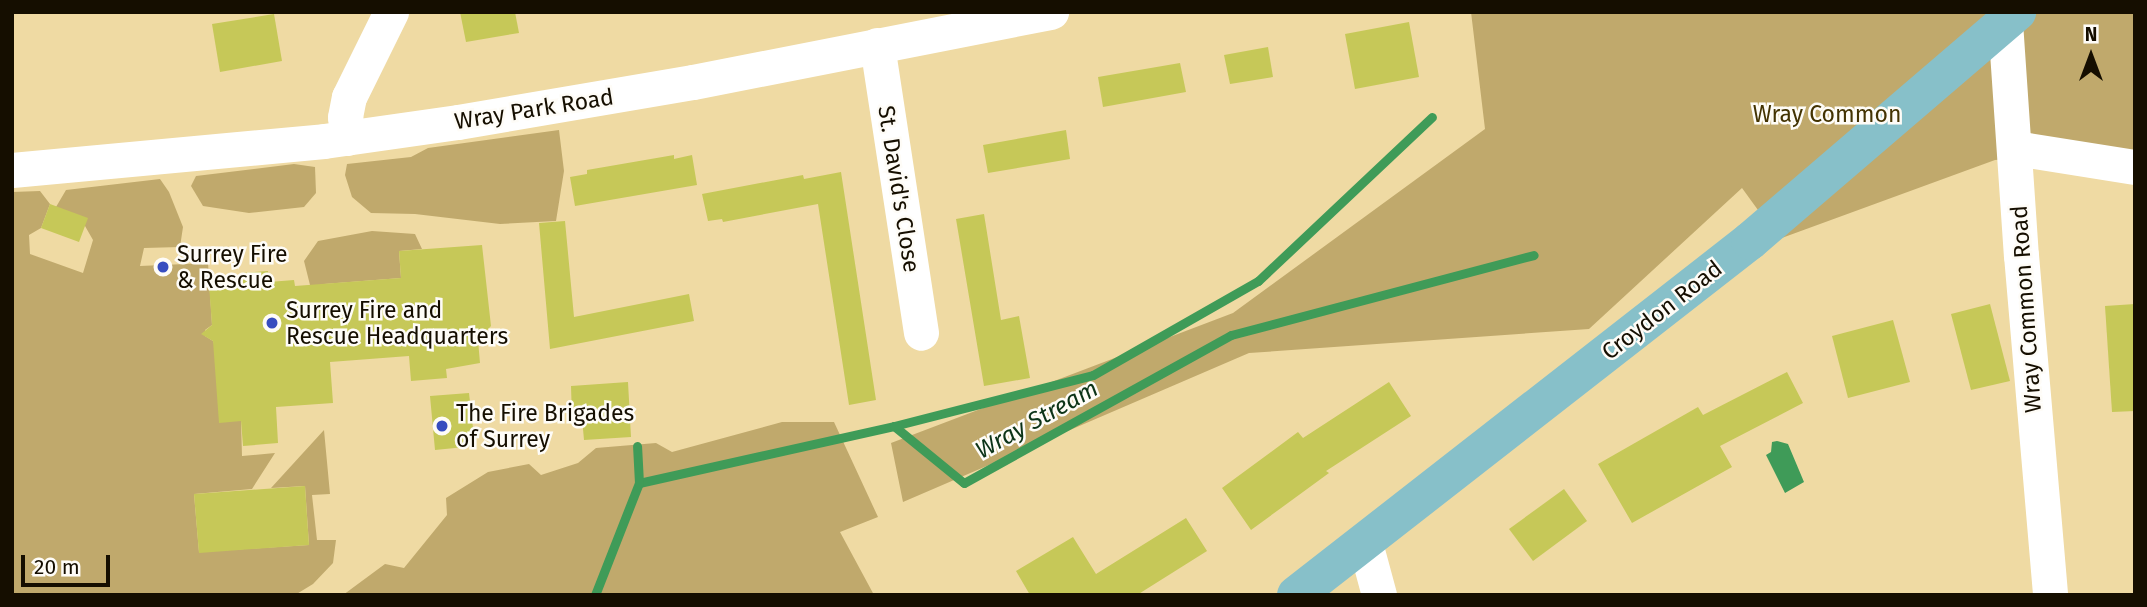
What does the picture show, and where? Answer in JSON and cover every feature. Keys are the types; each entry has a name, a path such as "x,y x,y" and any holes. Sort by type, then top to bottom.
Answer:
{"main road":[{"name":"Croydon Road","path":"1296,595 1751,241 2011,17"}],"street":[{"path":"347,138 345,117 349,97 391,12"},
{"name":"Wray Park Road","path":"12,170 347,138 576,102 1051,12"},
{"name":"Wray Common Road","path":"2011,17 2022,269 2050,595"},
{"name":"St. David's Close","path":"877,45 921,332"},
{"path":"2015,148 2135,167"},
{"path":"1365,543 1379,595"}],"green space":[{"name":"Wray Common","path":"1471,12 2135,12 2135,150 1995,160 1779,239 1742,188 1589,329 1249,353 903,502 891,443 1233,313 1485,129"},
{"path":"559,130 564,171 556,221 500,224 415,214 371,213 352,197 345,175 347,164 411,157 428,148"},
{"path":"294,164 315,167 316,193 304,207 249,213 203,206 191,186 196,176"},
{"path":"160,179 169,192 183,227 180,247 144,248 140,266 208,263 212,325 205,330 205,336 213,341 241,421 242,456 275,453 252,489 194,494 199,552 309,545 305,486 271,488 324,430 330,494 312,495 317,540 336,540 333,563 313,584 295,595 12,595 12,192 40,191 50,204 41,228 29,235 30,254 83,273 93,240 85,226 56,207 66,190"},
{"path":"372,231 415,234 422,249 399,251 401,278 324,284 312,293 304,261 318,241"},
{"path":"782,422 834,422 878,517 840,532 874,595 343,595 385,564 404,568 447,515 446,498 488,472 529,464 541,475 578,463 596,448 656,443 672,452"}],"shaded area":[{"path":"1772,442 1788,444 1804,482 1785,493 1766,455 1771,452"}],"building":[{"path":"460,12 515,12 519,33 466,42"},
{"path":"274,14 282,61 220,72 212,24"},
{"path":"1409,22 1419,77 1355,89 1345,34"},
{"path":"1268,47 1273,77 1230,84 1224,55"},
{"path":"1180,63 1186,92 1103,107 1098,77"},
{"path":"1066,130 1070,159 988,173 983,145"},
{"path":"674,155 674,159 692,155 697,185 575,206 570,177 587,174 587,170"},
{"path":"841,172 876,400 849,405 818,204 723,222 722,219 708,221 702,194 803,175 804,179"},
{"path":"50,204 88,218 79,242 41,228"},
{"path":"984,214 1001,320 1019,316 1030,378 984,386 956,219"},
{"path":"565,221 574,317 689,294 694,321 550,349 539,223"},
{"path":"482,245 491,326 478,340 480,363 446,369 447,378 411,381 409,356 330,362 333,403 276,407 278,443 243,446 241,421 219,423 213,341 201,334 212,325 209,285 243,283 242,273 268,271 269,282 294,280 295,286 401,278 399,251"},
{"path":"1990,304 2010,381 1971,390 1951,314"},
{"path":"2135,304 2135,411 2112,412 2105,306"},
{"path":"1893,320 1910,382 1848,398 1832,336"},
{"path":"1787,372 1803,403 1720,446 1732,467 1632,523 1598,464 1698,407 1703,415"},
{"path":"628,382 631,437 584,440 582,418 572,418 571,386"},
{"path":"1389,382 1411,416 1326,471 1329,473 1251,530 1222,488 1298,432 1303,438"},
{"path":"469,393 475,446 435,450 430,396"},
{"path":"305,486 309,545 199,553 194,494"},
{"path":"1564,489 1587,521 1533,561 1509,529"},
{"path":"1186,518 1207,551 1137,595 1030,595 1016,571 1073,537 1096,574"}],"waterway":[{"path":"639,483 894,426 1093,375 1258,281 1432,117"},
{"name":"Wray Stream","path":"894,426 964,483 1231,335 1534,255"},
{"name":"Wray Stream","path":"595,595 639,483 637,446"}],"place":[{"name":"Surrey Fire & Rescue","path":"163,267"},
{"name":"Surrey Fire and Rescue Headquarters","path":"272,323"},
{"name":"The Fire Brigades of Surrey","path":"442,426"}]}
